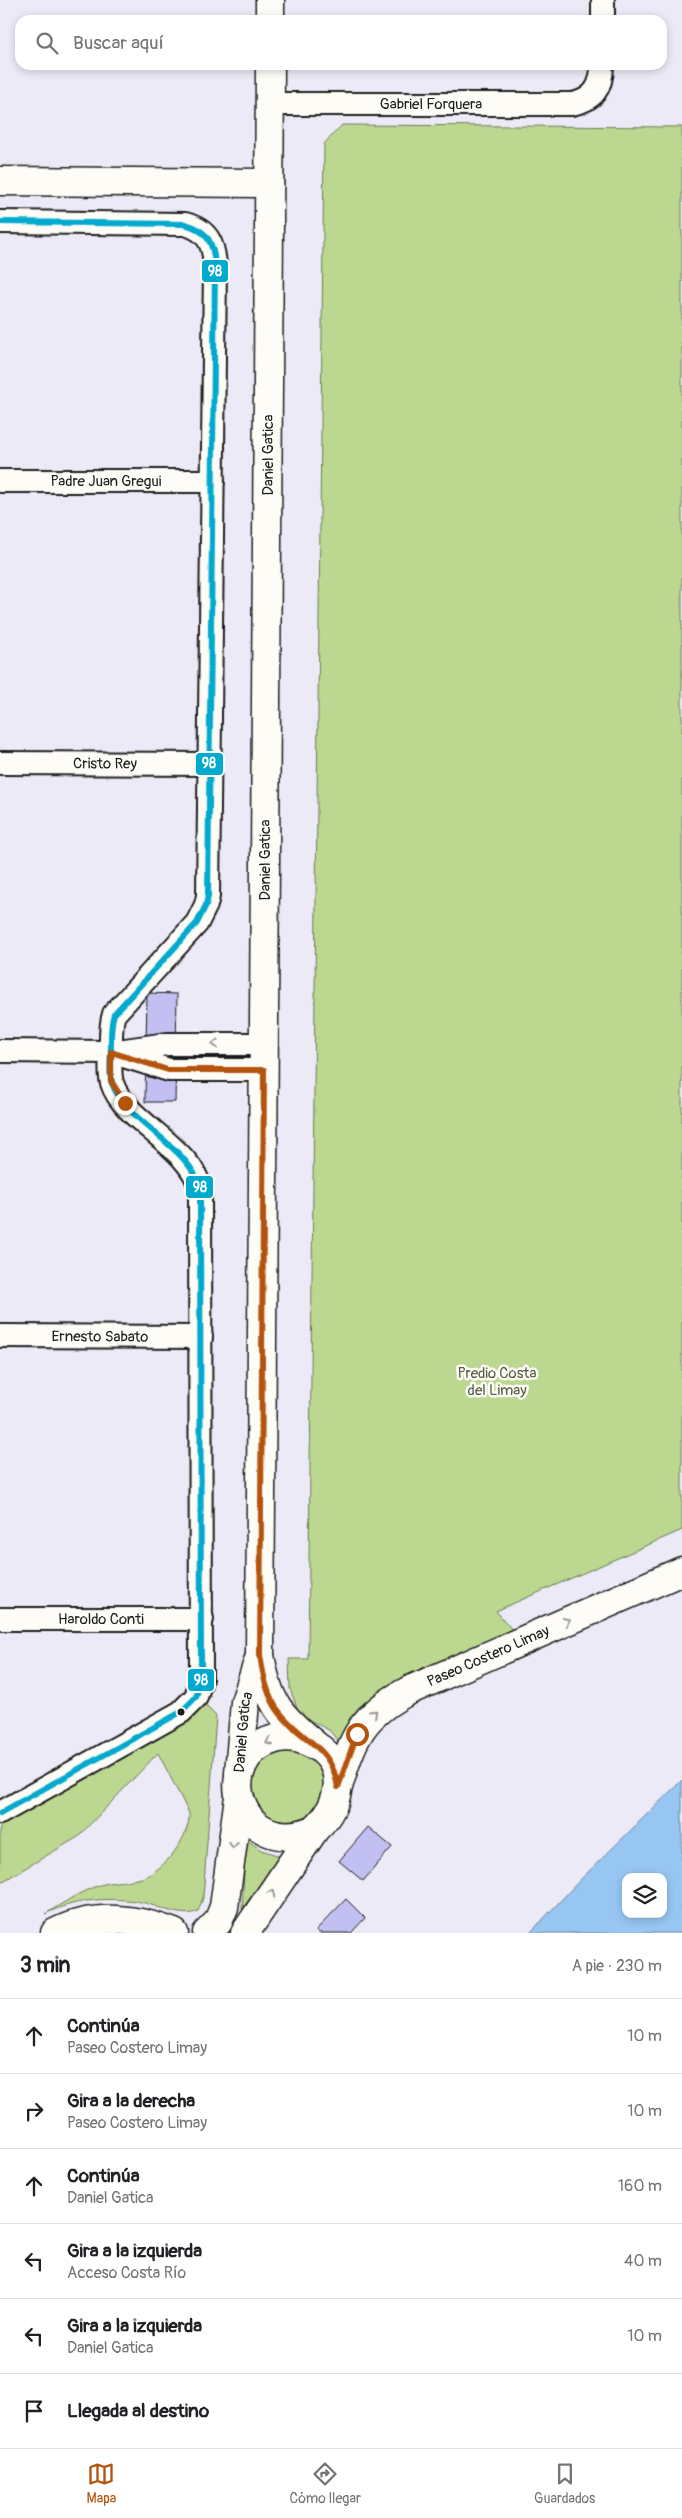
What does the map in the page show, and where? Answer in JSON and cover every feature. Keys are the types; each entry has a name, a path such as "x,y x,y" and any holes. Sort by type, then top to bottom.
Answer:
{"main road":[{"path":"270,0 270,15"},
{"name":"Daniel Gatica","path":"270,70 260,1655 266,1685 279,1712 315,1745"},
{"path":"0,181 269,183"},
{"name":"Paseo Costero Limay","path":"245,1933 315,1829 327,1818 335,1804 338,1787 357,1734 373,1713 384,1704 410,1690 682,1571"},
{"name":"Daniel Gatica","path":"238,1789 245,1702 260,1655"},
{"path":"207,1933 218,1922 224,1907 238,1789 243,1764 253,1750 267,1741 283,1737 300,1738 315,1745 328,1756 336,1771 338,1787"},
{"path":"238,1789 244,1812 255,1824 268,1833 284,1836 300,1835 315,1829"},
{"path":"55,1933 82,1922 111,1920 141,1922 174,1933"}],"street":[{"path":"603,0 603,15"},
{"name":"Gabriel Forquera","path":"270,104 572,104 584,102 592,97 601,79 602,70"},
{"path":"0,222 174,223 195,226 210,239 214,257 210,764 206,905 196,923 120,1006 112,1022 111,1052 111,1081 120,1096 187,1164 198,1179 200,1199 203,1672 196,1697 181,1712 0,1813"},
{"name":"Padre Juan Gregui","path":"0,481 213,481"},
{"name":"Cristo Rey","path":"0,763 210,764"},
{"path":"0,1051 111,1052 168,1070 264,1057"},
{"name":"Ernesto Sabato","path":"0,1336 201,1337"},
{"name":"Haroldo Conti","path":"0,1619 202,1619"}],"green space":[{"name":"Predio Costa del Limay","path":"342,125 682,127 682,1530 496,1611 515,1633 359,1707 349,1719 343,1739 339,1742 329,1730 305,1718 298,1710 290,1689 289,1659 308,1659 324,144"},
{"path":"211,1696 204,1704 216,1716 203,1898 198,1911 184,1914 142,1902 112,1899 78,1903 45,1914 85,1891 105,1884 142,1878 150,1874 167,1860 181,1842 186,1832 189,1813 158,1753 78,1837 0,1883 0,1824 167,1729"},
{"path":"288,1750 302,1753 314,1760 321,1772 324,1786 321,1800 314,1812 302,1819 288,1822 274,1819 262,1812 255,1800 252,1786 255,1772 262,1760 274,1753"},
{"path":"246,1839 261,1850 280,1856 242,1909"}],"water":[{"path":"682,1780 682,1933 530,1933 581,1879"}],"building":[{"path":"147,993 177,994 175,1102 145,1102"},
{"path":"368,1827 392,1847 363,1881 339,1861"},
{"path":"346,1899 365,1918 351,1933 319,1933 316,1930"}],"transit line":[{"name":"98","path":"0,222 185,224 199,230 208,239 213,251 215,267 208,896 206,905 197,923 114,1014 111,1028 110,1068 112,1083 119,1097 130,1110 184,1160 194,1173 200,1188 201,1680 196,1697 181,1712 0,1813"}],"route":[{"path":"125,1103 114,1089 111,1081 111,1052 168,1070 264,1070 260,1655 266,1685 279,1712 289,1723 328,1756 336,1771 338,1787 346,1759 357,1734"}]}
